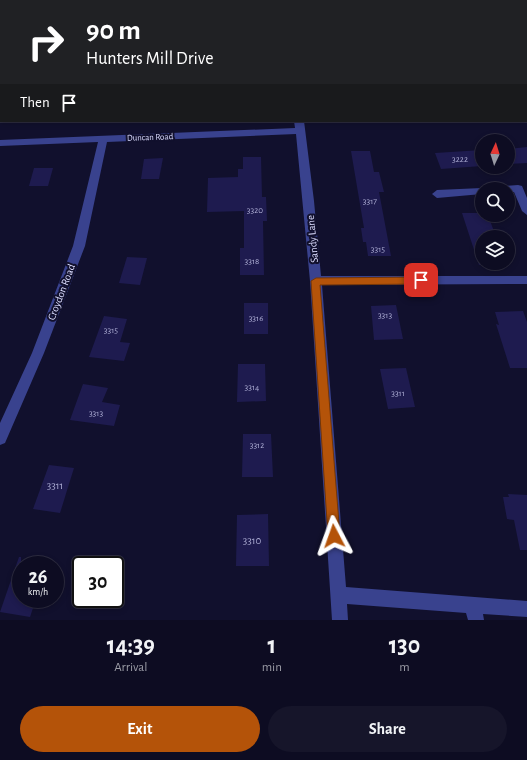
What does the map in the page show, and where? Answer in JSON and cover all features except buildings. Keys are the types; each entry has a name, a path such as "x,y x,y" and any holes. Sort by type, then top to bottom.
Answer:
{"street":[{"name":"Duncan Road","path":"0,143 103,139 300,126"},
{"name":"Sandy Lane","path":"300,126 316,281 340,620"},
{"name":"Croydon Road","path":"0,438 38,353 79,246 103,139"},
{"path":"515,188 518,188 527,211"},
{"path":"437,194 475,191"},
{"path":"316,281 527,280"},
{"path":"338,594 475,612 527,609"}],"route":[{"path":"334,536 316,281 421,280"}]}
